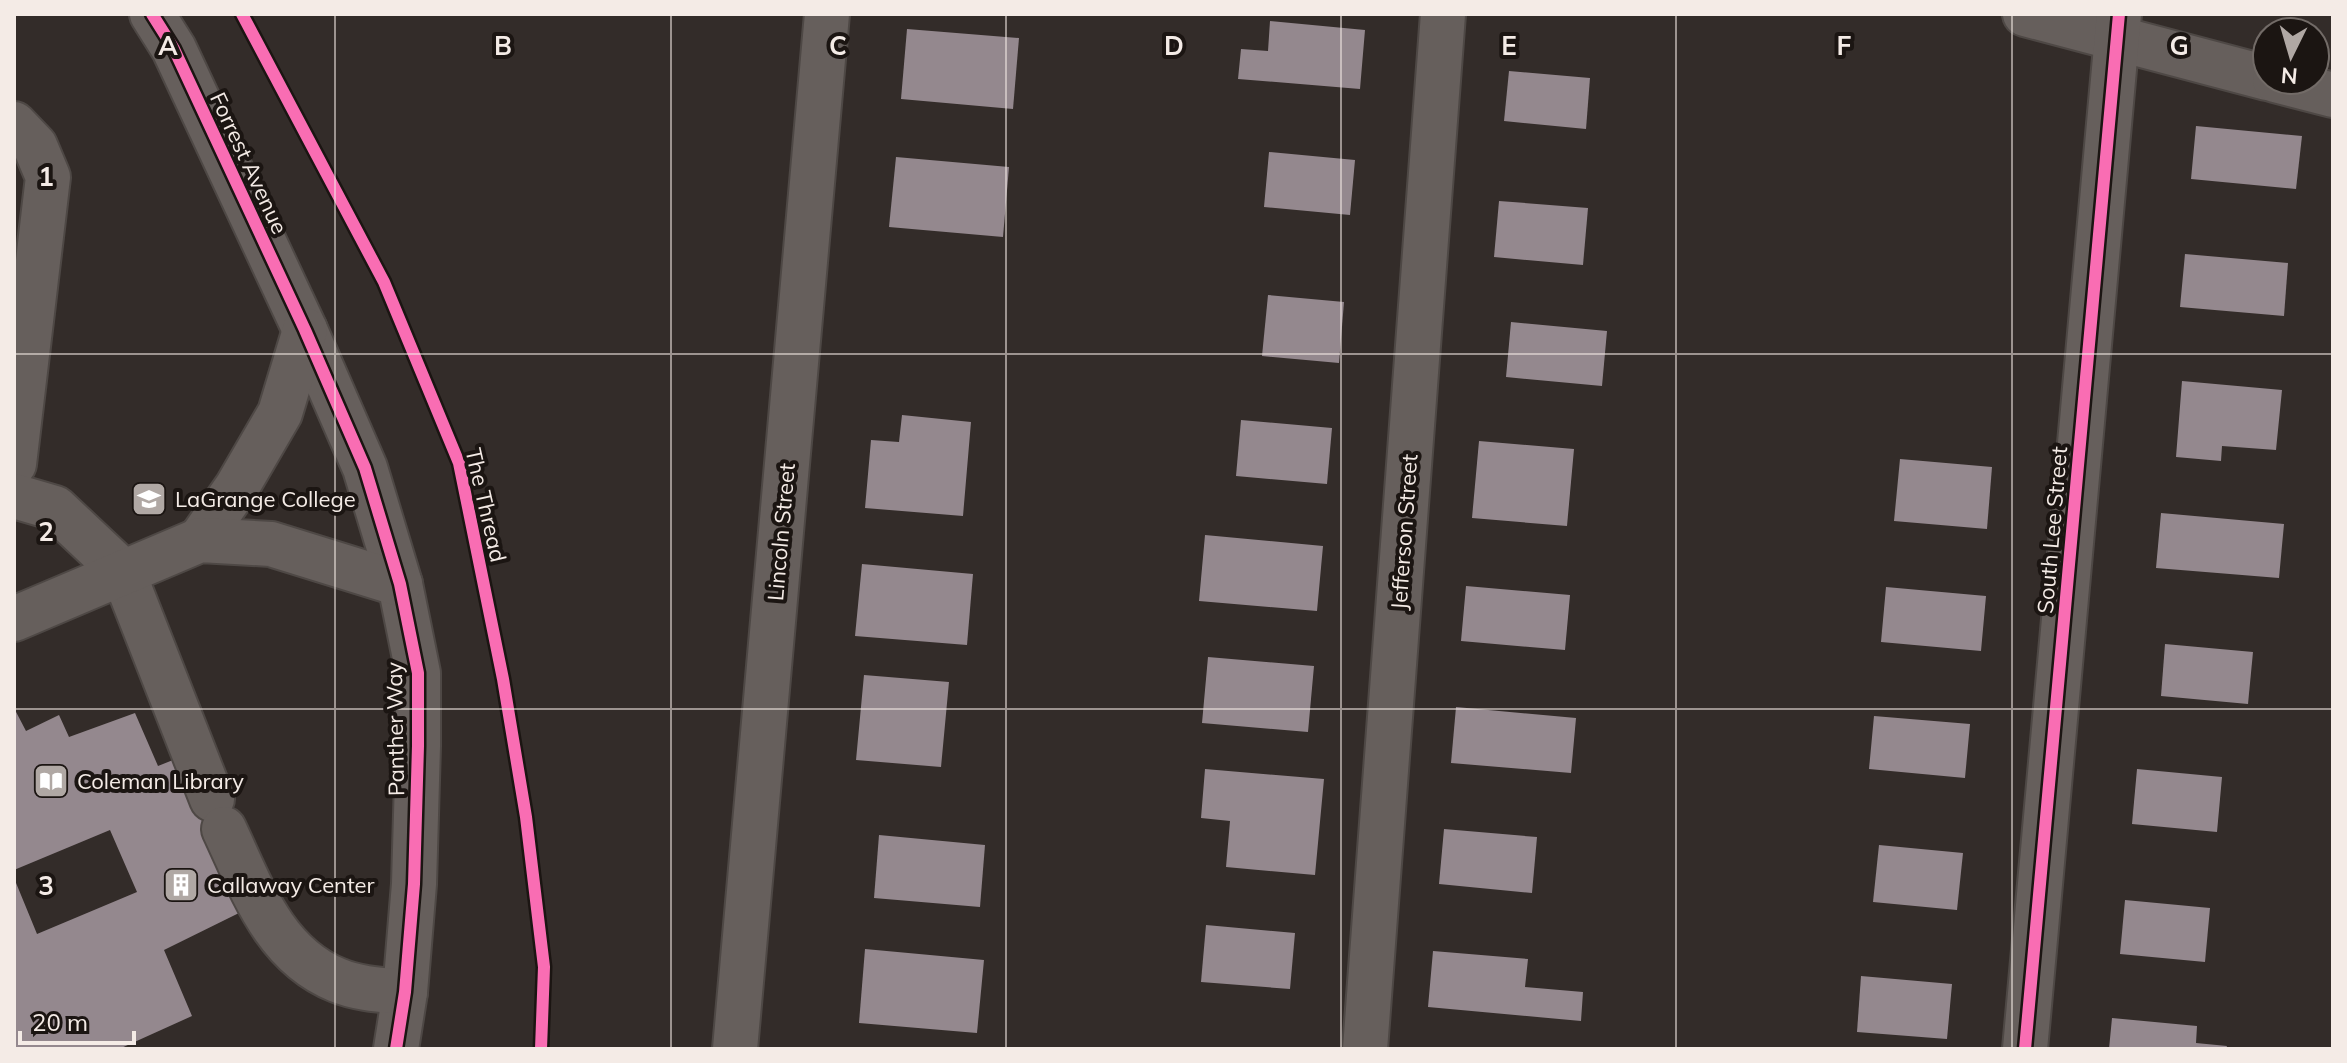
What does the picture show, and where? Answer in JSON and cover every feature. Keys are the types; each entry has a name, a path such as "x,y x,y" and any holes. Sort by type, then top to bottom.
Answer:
{"street":[{"name":"Forrest Avenue","path":"152,14 174,49 305,330"},
{"name":"Lincoln Street","path":"735,1049 827,14"},
{"name":"Jefferson Street","path":"1365,1049 1443,14"},
{"path":"2025,14 2118,27 2251,73"},
{"name":"South Lee Street","path":"2025,1049 2118,27"},
{"path":"14,124 35,146 48,177 14,464"},
{"path":"200,540 237,487 280,413 305,330"},
{"name":"Panther Way","path":"305,330 365,468 400,584 418,673 414,884 405,992 396,1049"},
{"path":"14,496 55,508 123,572 218,814 265,916 298,955 316,970 340,982 405,992"},
{"path":"14,619 200,540 271,544 400,584"}],"building":[{"path":"1270,21 1365,30 1360,89 1238,79 1241,49 1268,51"},
{"path":"907,29 1019,38 1013,109 901,99"},
{"path":"1509,71 1590,78 1586,129 1504,121"},
{"path":"2196,126 2302,136 2296,189 2191,179"},
{"path":"1269,152 1355,160 1350,215 1264,207"},
{"path":"896,157 1009,167 1003,237 889,227"},
{"path":"1499,201 1588,208 1583,265 1494,257"},
{"path":"2185,254 2288,263 2284,316 2180,307"},
{"path":"1268,295 1344,302 1339,363 1262,356"},
{"path":"1511,322 1607,331 1602,386 1506,377"},
{"path":"2182,381 2282,390 2276,450 2222,446 2221,461 2176,457"},
{"path":"902,415 971,422 963,516 865,508 871,440 899,442"},
{"path":"1241,420 1332,428 1327,484 1236,476"},
{"path":"1479,441 1574,449 1567,526 1472,518"},
{"path":"1900,459 1992,467 1987,529 1894,521"},
{"path":"2161,513 2284,524 2279,578 2156,568"},
{"path":"1205,535 1323,546 1317,611 1199,601"},
{"path":"862,564 973,574 967,645 855,636"},
{"path":"1466,586 1570,595 1565,650 1461,641"},
{"path":"1886,587 1986,596 1981,651 1881,642"},
{"path":"2165,644 2253,652 2248,704 2161,696"},
{"path":"1208,657 1314,666 1308,732 1202,723"},
{"path":"864,675 949,682 941,767 856,760"},
{"path":"1456,707 1576,718 1571,773 1451,763"},
{"name":"Callaway Center","path":"14,708 26,731 59,715 69,737 135,713 158,766 173,760 194,806 226,792 240,821 209,837 239,913 164,950 192,1016 119,1049 14,1049 14,878 37,934 137,892 110,830 14,870"},
{"path":"1874,716 1970,724 1965,778 1869,769"},
{"path":"1205,769 1324,779 1315,875 1226,867 1230,821 1201,818"},
{"path":"2137,769 2222,777 2217,832 2132,824"},
{"path":"1444,829 1537,837 1532,893 1439,884"},
{"path":"879,835 985,845 980,907 874,898"},
{"path":"1879,845 1963,853 1957,910 1873,902"},
{"path":"2125,900 2210,908 2205,962 2120,954"},
{"path":"1206,925 1295,933 1290,989 1201,982"},
{"path":"865,949 984,960 977,1033 859,1023"},
{"path":"1433,951 1528,959 1525,987 1583,992 1581,1021 1428,1007"},
{"path":"1861,976 1952,984 1947,1039 1857,1032"},
{"path":"2112,1018 2197,1026 2196,1043 2227,1046 2226,1049 2109,1049"}],"cycle path":[{"path":"152,14 174,49 305,330 365,468 400,584 418,673 418,746 414,884 405,992 396,1049"},
{"name":"The Thread","path":"242,14 384,282 459,463 503,679 526,817 544,967 541,1049"},
{"path":"2025,1049 2119,14"}],"place":[{"name":"LaGrange College","path":"149,499"},
{"name":"Coleman Library","path":"51,781"},
{"name":"Callaway Center","path":"181,885"}]}
